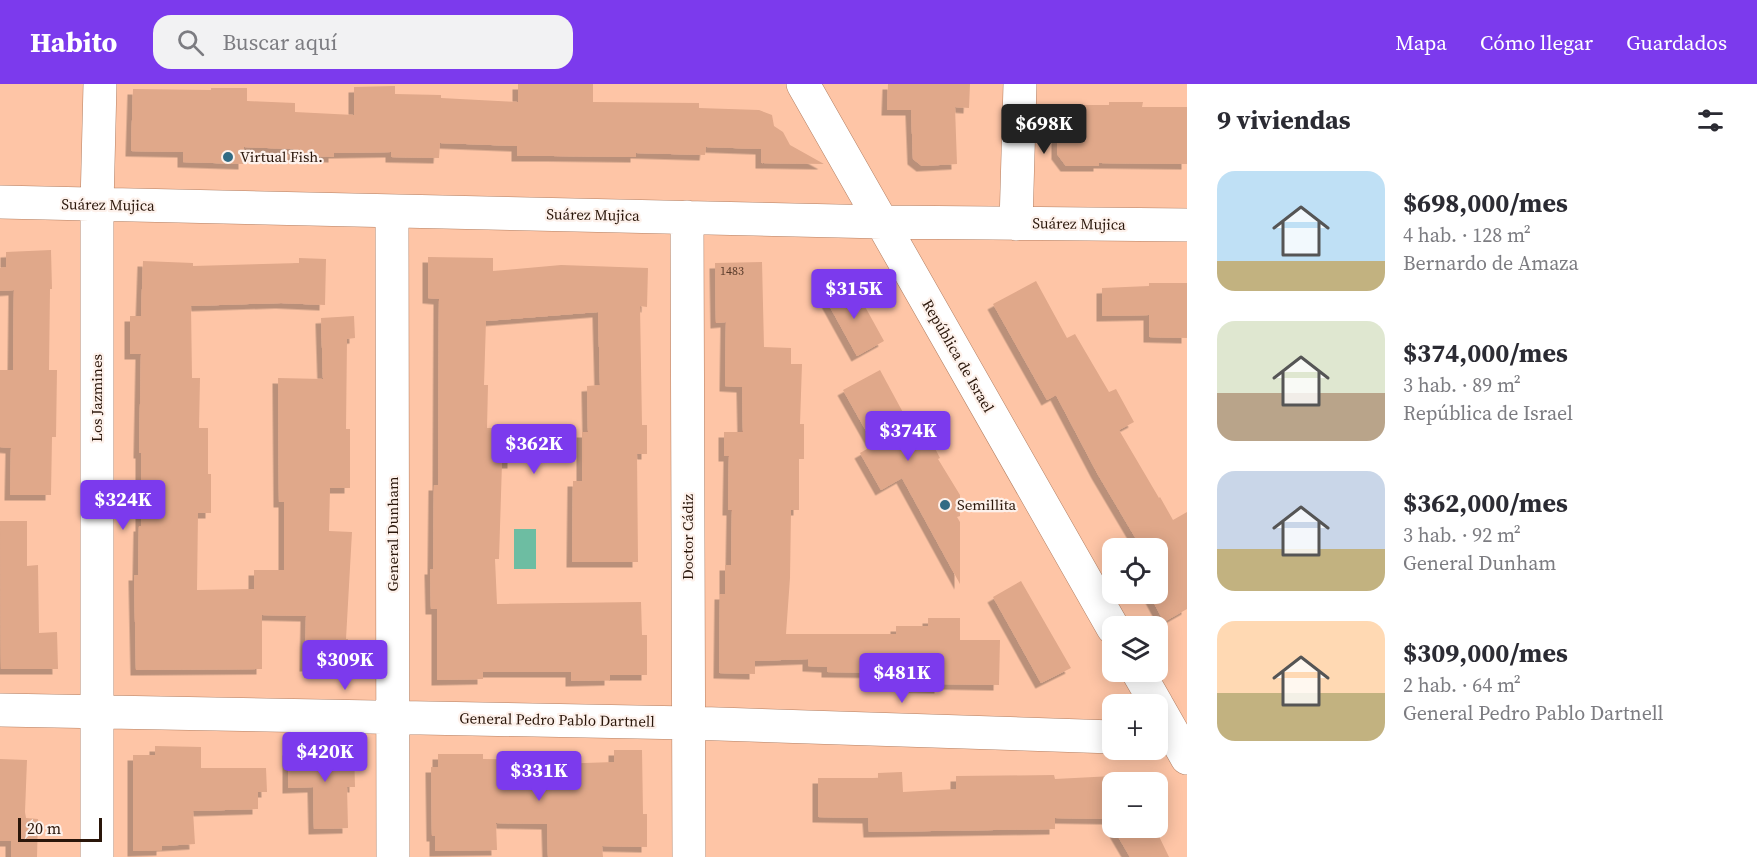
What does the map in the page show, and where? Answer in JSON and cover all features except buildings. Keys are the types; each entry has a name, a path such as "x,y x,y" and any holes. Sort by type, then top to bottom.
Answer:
{"street":[{"name":"Los Jazmines","path":"97,857 97,205 100,84"},
{"name":"República de Israel","path":"803,84 1106,616"},
{"path":"1016,224 1020,84"},
{"name":"Suárez Mujica","path":"0,202 882,222 1187,225"},
{"name":"General Dunham","path":"392,211 393,857"},
{"name":"Doctor Cádiz","path":"687,217 689,857"},
{"name":"General Pedro Pablo Dartnell","path":"0,710 689,723 1102,736"},
{"path":"1168,726 1177,743"}],"shaded area":[{"path":"514,529 536,529 536,569 514,569"}],"place":[{"name":"Virtual Fish.","path":"228,157"},
{"name":"Semillita","path":"945,505"}]}
